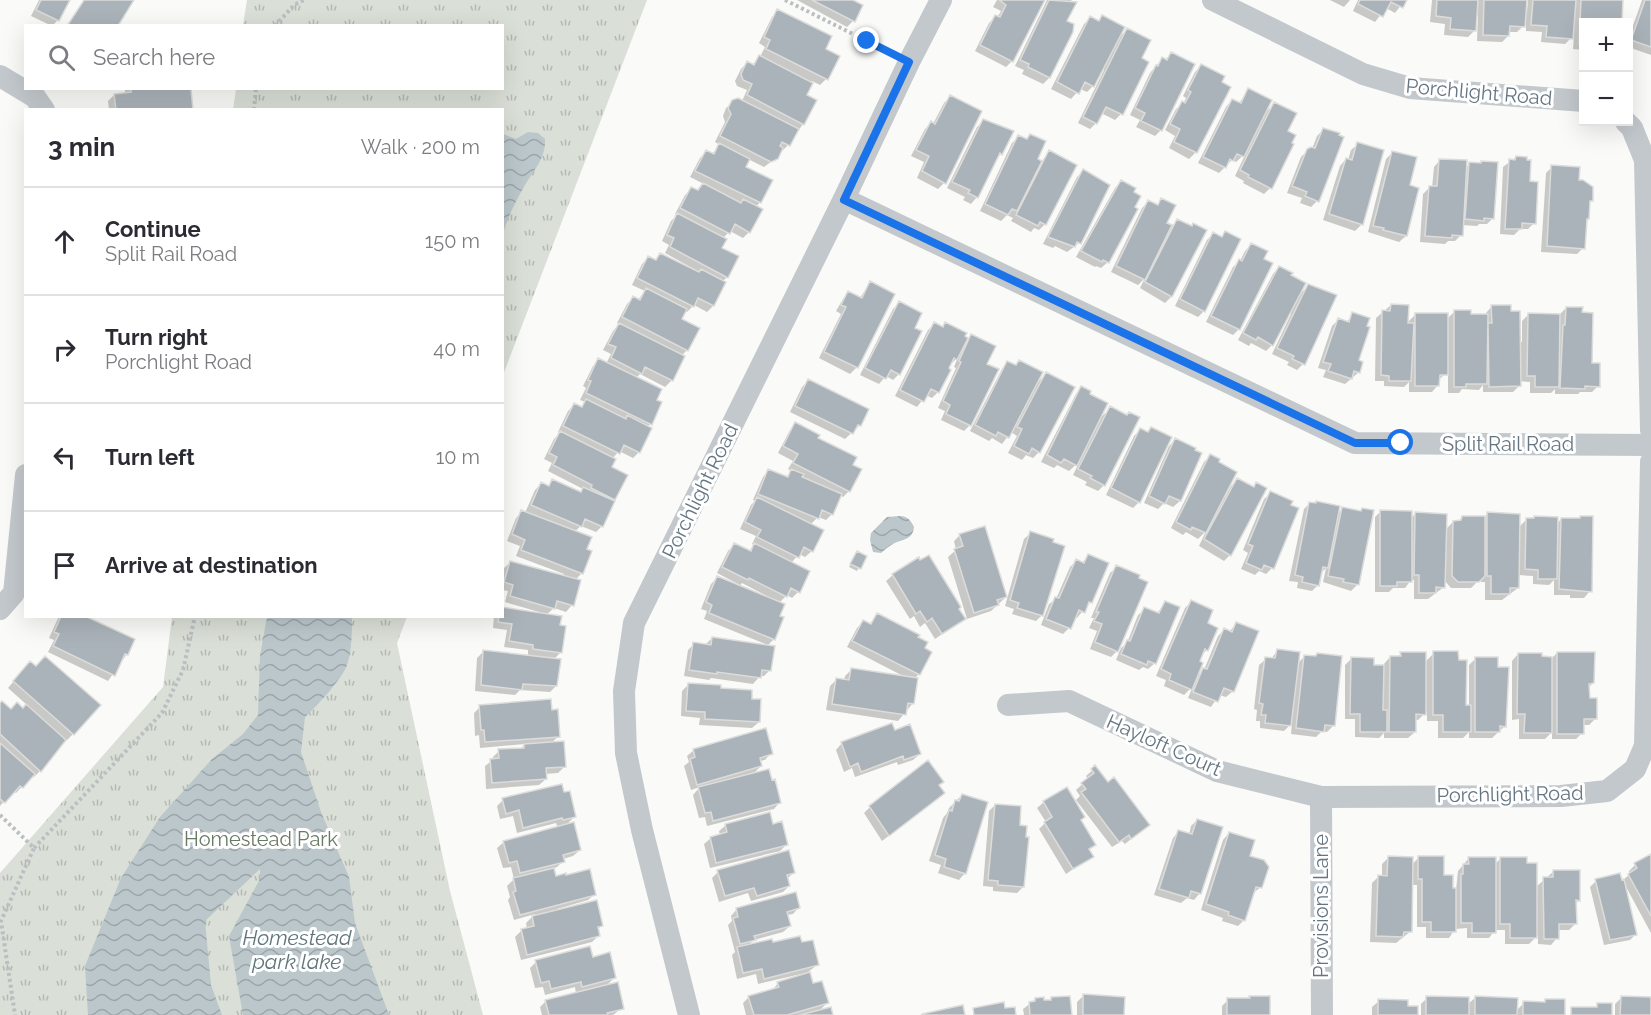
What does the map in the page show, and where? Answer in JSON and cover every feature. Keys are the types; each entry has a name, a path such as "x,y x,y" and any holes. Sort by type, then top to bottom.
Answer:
{"street":[{"name":"Porchlight Road","path":"689,1015 642,830 626,753 624,691 634,623 941,0"},
{"name":"Porchlight Road","path":"1213,0 1363,74 1410,88 1579,101"},
{"path":"0,76 35,98 42,108"},
{"path":"1630,126 1645,160 1651,430"},
{"name":"Split Rail Road","path":"844,200 1355,443 1651,445"},
{"name":"Porchlight Road","path":"1320,797 1561,796 1606,791 1635,769 1645,746 1651,462"},
{"path":"0,609 14,593 24,495"},
{"name":"Hayloft Court","path":"1008,705 1069,701 1217,771 1320,797"},
{"name":"Provisions Lane","path":"1320,797 1322,1015"}],"path":[{"path":"277,24 294,5 304,0"},
{"path":"784,0 909,62"},
{"path":"254,108 256,90"},
{"path":"15,1015 1,922 34,848 162,713 183,670 195,618"},
{"path":"0,815 34,848"}],"green space":[{"path":"247,0 647,0 504,372 504,108 233,108 236,90 504,90 504,24 243,24"},
{"name":"Homestead Park","path":"172,618 407,618 397,643 450,891 483,1015 0,1015 0,873 163,687"}],"water":[{"path":"528,132 538,133 545,139 545,146 539,164 515,203 504,230 504,134 516,139"},
{"path":"903,516 914,527 911,536 893,544 881,553 873,552 871,533 887,517"},
{"name":"Homestead park lake","path":"267,618 352,618 351,647 347,665 335,685 305,717 301,752 321,812 349,877 355,923 389,1015 243,1015 229,936 260,879 260,869 205,921 211,985 222,1015 88,1015 85,966 121,878 160,817 212,759 243,734 258,715 260,656"}],"building":[{"path":"41,0 70,0 59,21 36,10"},
{"path":"84,0 134,0 119,24 68,24"},
{"path":"812,0 853,0 863,5 855,22"},
{"path":"999,0 1045,0 1013,62 980,45 995,15 1000,17 1006,5"},
{"path":"1049,0 1077,2 1067,21 1074,24 1073,32 1050,78 1028,67 1029,64 1020,60"},
{"path":"1360,0 1407,0 1403,8 1391,2 1383,17 1358,4"},
{"path":"1437,0 1478,0 1476,31 1450,29 1451,18 1436,16"},
{"path":"1484,0 1527,0 1525,27 1510,26 1509,36 1483,35"},
{"path":"1533,0 1576,0 1573,39 1546,37 1547,26 1531,25"},
{"path":"1581,0 1623,0 1622,18 1580,18"},
{"path":"1645,0 1651,0 1651,47 1633,41 1633,34"},
{"path":"777,9 832,36 826,49 840,56 828,80 766,49 770,40 764,37"},
{"path":"1102,15 1125,27 1094,87 1085,82 1079,94 1057,82 1090,16 1099,21"},
{"path":"1127,28 1151,40 1142,58 1149,62 1123,115 1106,107 1097,124 1083,117"},
{"path":"1171,52 1195,64 1162,131 1141,121 1145,113 1135,108 1156,65 1158,66 1162,57 1167,60"},
{"path":"759,55 813,83 807,95 817,100 804,125 747,95 752,84 743,80 741,74 747,61 754,65"},
{"path":"1201,64 1225,76 1222,82 1231,87 1197,153 1174,142 1180,129 1170,124 1182,101 1185,103 1191,92 1188,90"},
{"path":"1248,88 1272,100 1244,157 1237,154 1233,161 1230,159 1226,168 1203,157 1232,99 1241,103"},
{"path":"131,90 191,90 193,108 116,108 114,94 131,92"},
{"path":"950,95 982,111 946,184 922,171 929,156 916,150 931,121 935,124"},
{"path":"738,98 799,129 790,146 782,142 780,146 783,148 778,159 771,162 720,136 731,114 728,108 732,100"},
{"path":"1274,102 1297,113 1288,131 1296,135 1292,143 1294,144 1272,189 1248,177 1249,175 1240,170"},
{"path":"983,119 1014,131 1002,155 1000,153 978,198 968,193 970,190 952,182"},
{"path":"1323,128 1340,133 1339,135 1344,137 1319,202 1305,196 1307,192 1292,186 1307,149 1315,148"},
{"path":"1030,134 1046,141 1038,159 1042,161 1017,211 1012,209 1008,215 985,204 1018,135 1027,139"},
{"path":"1357,142 1384,150 1363,225 1329,214 1346,158 1352,160"},
{"path":"719,143 750,159 746,167 773,180 761,203 695,171 706,150 714,154"},
{"path":"1049,150 1077,165 1046,225 1040,222 1038,226 1016,215"},
{"path":"1392,151 1417,157 1410,185 1419,188 1407,236 1373,226"},
{"path":"1516,156 1527,157 1527,160 1531,160 1530,181 1538,182 1536,224 1522,223 1522,229 1505,229 1509,159 1515,160"},
{"path":"1439,159 1467,160 1463,236 1452,235 1452,238 1425,236 1429,186 1437,186"},
{"path":"1481,161 1498,162 1494,219 1484,218 1484,221 1465,219 1469,162 1481,163"},
{"path":"1551,165 1580,167 1579,180 1593,187 1593,201 1590,201 1589,219 1587,219 1585,249 1547,246"},
{"path":"1083,169 1110,185 1081,244 1077,242 1075,247 1048,237"},
{"path":"1121,180 1136,188 1134,192 1141,196 1135,207 1138,209 1109,263 1103,260 1102,262 1081,251"},
{"path":"703,183 741,203 743,199 763,209 750,233 735,224 730,234 680,208 691,187 698,190"},
{"path":"1161,198 1176,205 1167,223 1172,225 1145,280 1116,266 1148,200 1158,205"},
{"path":"677,213 727,239 722,248 739,256 728,278 670,247 674,238 667,235"},
{"path":"1177,219 1207,230 1172,297 1145,282"},
{"path":"1225,231 1241,239 1205,312 1180,299 1213,232 1222,237"},
{"path":"1251,243 1268,251 1264,259 1273,263 1240,330 1211,316 1239,259 1242,261"},
{"path":"660,253 699,272 701,269 726,282 714,306 698,298 694,307 637,278 648,256 656,260"},
{"path":"1279,266 1306,283 1273,346 1258,337 1256,340 1243,333"},
{"path":"870,281 895,294 858,368 824,352 846,307 841,305 848,291 862,298"},
{"path":"1308,284 1337,295 1305,365 1292,359 1294,356 1277,348"},
{"path":"646,288 687,309 682,319 700,328 688,351 622,317 633,296 640,300"},
{"path":"899,301 922,313 915,328 922,331 900,375 891,370 886,379 865,368"},
{"path":"1391,304 1409,305 1408,323 1414,323 1411,381 1389,381 1389,376 1381,375 1382,310 1390,311"},
{"path":"1491,305 1511,305 1511,311 1520,311 1521,386 1489,387 1488,323 1492,323"},
{"path":"1566,307 1583,307 1582,312 1593,313 1592,363 1600,363 1600,387 1560,388"},
{"path":"1454,310 1471,310 1471,314 1488,314 1487,384 1466,384 1466,387 1454,387"},
{"path":"1352,312 1370,318 1367,326 1370,327 1359,360 1363,362 1360,373 1354,371 1352,379 1328,371 1331,364 1323,362 1338,318 1349,322"},
{"path":"1415,313 1448,313 1448,375 1440,375 1439,386 1415,386"},
{"path":"1528,313 1560,314 1559,387 1535,387 1535,376 1527,376"},
{"path":"934,322 943,327 945,322 967,333 965,336 968,338 957,360 954,358 949,368 951,370 939,393 931,389 924,402 900,390"},
{"path":"619,323 685,356 673,381 645,367 642,374 611,358 616,347 608,344"},
{"path":"971,334 996,346 987,364 999,369 971,426 946,414 950,405 943,401"},
{"path":"598,358 662,389 657,400 662,402 652,425 586,393 591,381 588,380"},
{"path":"1019,360 1043,372 1009,438 998,432 996,436 975,425 1007,361 1016,365"},
{"path":"1046,372 1075,387 1040,453 1032,448 1029,454 1014,446 1022,429 1017,427"},
{"path":"808,379 869,409 861,426 858,425 853,434 795,406"},
{"path":"1081,386 1091,391 1090,394 1108,403 1077,466 1064,459 1061,463 1047,455"},
{"path":"586,399 626,419 627,415 652,428 640,453 624,445 620,454 563,426 574,403 582,407"},
{"path":"1110,406 1127,415 1129,412 1140,417 1105,486 1078,469"},
{"path":"795,422 820,435 818,438 857,457 853,465 862,469 850,492 793,463 798,454 783,446"},
{"path":"1151,427 1172,437 1140,503 1111,488 1140,428 1148,432"},
{"path":"560,431 616,459 612,467 628,475 615,500 553,465 557,457 549,453"},
{"path":"1175,438 1202,453 1181,501 1169,496 1165,504 1149,496"},
{"path":"1210,454 1237,472 1206,533 1192,527 1191,530 1176,522"},
{"path":"768,469 788,477 791,469 804,474 802,477 842,494 833,515 822,510 819,519 758,494"},
{"path":"1237,478 1254,487 1256,482 1267,488 1231,556 1204,539"},
{"path":"552,479 581,492 583,487 615,501 603,527 585,519 582,527 531,505 541,482 549,486"},
{"path":"1270,491 1293,501 1291,505 1299,508 1274,569 1264,565 1262,570 1246,563 1253,546 1248,544"},
{"path":"757,497 824,530 813,552 804,547 799,558 757,537 761,530 745,522"},
{"path":"1316,501 1340,506 1328,568 1323,567 1319,586 1302,582 1303,577 1295,575 1309,502 1316,503"},
{"path":"1342,507 1361,511 1362,508 1374,510 1359,585 1328,576"},
{"path":"521,510 592,537 587,549 592,551 583,574 521,550 525,540 512,534"},
{"path":"1380,510 1412,511 1412,582 1397,582 1397,586 1380,586"},
{"path":"1415,512 1447,514 1445,588 1436,587 1436,593 1419,593 1419,575 1414,575"},
{"path":"1487,512 1520,514 1519,588 1510,588 1510,594 1491,594 1491,576 1487,576"},
{"path":"1462,516 1485,516 1485,576 1479,582 1458,582 1452,576 1453,521 1461,520"},
{"path":"1534,516 1558,517 1557,579 1538,579 1538,570 1525,569 1526,518 1534,518"},
{"path":"1580,516 1593,516 1592,592 1559,589 1561,518 1580,518"},
{"path":"985,526 1007,597 997,600 999,605 974,613 954,549 963,546 959,534"},
{"path":"1030,531 1054,539 1053,542 1065,546 1043,616 1017,608 1019,603 1010,600"},
{"path":"734,543 751,551 754,543 810,571 800,593 791,588 787,597 722,567"},
{"path":"857,551 867,556 861,569 850,564"},
{"path":"1088,554 1109,563 1092,603 1089,602 1085,613 1079,610 1071,629 1046,619 1055,597 1059,598 1076,559 1084,563"},
{"path":"929,555 966,619 942,634 932,618 927,622 920,611 916,614 892,574 919,557 920,560"},
{"path":"510,561 581,580 574,606 557,601 555,609 510,596 513,585 504,582"},
{"path":"1116,565 1140,575 1139,578 1148,582 1118,652 1095,642 1102,624 1094,621"},
{"path":"717,576 785,604 780,616 784,617 775,640 709,613 712,605 706,602"},
{"path":"1191,600 1213,610 1208,623 1218,628 1208,651 1205,649 1200,661 1203,663 1192,690 1169,680 1171,674 1161,669"},
{"path":"1165,601 1180,607 1156,664 1148,661 1147,665 1121,654 1127,640 1130,641 1144,607 1159,613"},
{"path":"504,607 562,616 560,625 566,626 562,653 533,649 533,645 509,641 512,624 498,622 499,618 504,618"},
{"path":"877,613 920,635 918,637 928,642 925,648 932,652 920,675 852,641 863,620 871,624"},
{"path":"60,618 89,618 135,639 115,676 53,646 59,634 54,632"},
{"path":"1236,622 1259,631 1234,692 1224,688 1218,702 1193,692 1203,668 1207,669 1224,628 1232,632"},
{"path":"712,637 775,646 771,671 762,670 761,678 689,670 693,642 711,645"},
{"path":"1277,649 1300,652 1291,726 1265,723 1266,715 1261,715 1263,704 1259,703 1265,657 1275,658"},
{"path":"483,650 561,659 557,686 523,684 522,690 481,685"},
{"path":"1433,651 1458,651 1459,660 1467,660 1466,705 1471,705 1471,732 1443,732 1443,715 1433,715"},
{"path":"1400,652 1426,652 1426,715 1416,714 1416,732 1389,732 1390,656 1401,656"},
{"path":"1557,652 1595,652 1594,683 1589,684 1590,698 1597,698 1597,719 1584,719 1584,734 1557,734"},
{"path":"1317,653 1342,656 1335,726 1325,725 1324,732 1296,728 1304,655 1316,656"},
{"path":"1518,653 1542,653 1542,656 1552,657 1552,733 1524,733 1525,714 1517,714"},
{"path":"45,656 101,705 74,735 13,681 30,661 36,666"},
{"path":"1351,657 1374,658 1374,665 1384,665 1383,710 1387,710 1387,732 1360,732 1360,714 1350,714"},
{"path":"1475,657 1498,657 1498,667 1509,667 1506,727 1500,726 1500,732 1475,732"},
{"path":"851,668 918,678 914,704 908,703 906,715 832,704 836,678 849,680"},
{"path":"688,683 752,690 752,699 761,699 760,722 705,719 705,712 686,711"},
{"path":"551,699 552,710 558,709 560,737 485,742 484,730 481,730 479,705"},
{"path":"2,701 11,709 17,702 23,708 26,704 66,740 41,772 0,734 0,703"},
{"path":"892,723 895,730 910,724 921,754 904,760 903,756 861,772 858,763 850,767 841,742"},
{"path":"766,728 773,754 760,758 762,766 697,785 690,759 695,757 693,749"},
{"path":"564,741 566,767 546,768 547,779 492,783 490,759 499,758 498,749 524,748 524,744"},
{"path":"0,743 35,774 5,803 0,799"},
{"path":"928,760 944,782 939,785 945,793 889,836 869,806"},
{"path":"1095,765 1108,782 1114,777 1150,825 1131,839 1129,835 1119,842 1081,792 1086,789 1081,783 1094,773 1091,769"},
{"path":"769,769 772,780 775,779 781,803 713,821 711,812 705,813 698,787"},
{"path":"562,784 564,792 570,791 576,817 563,820 562,818 523,828 519,810 506,814 502,798"},
{"path":"1067,787 1085,817 1081,820 1096,845 1089,849 1094,857 1073,869 1044,822 1052,817 1043,801"},
{"path":"962,794 988,802 966,874 944,867 946,859 935,855 949,810 952,811 955,800 959,801"},
{"path":"995,804 1021,806 1020,825 1027,826 1026,837 1029,837 1024,887 998,885 998,881 988,880"},
{"path":"770,812 773,824 782,821 788,845 716,863 710,837 727,832 725,824"},
{"path":"1197,819 1223,827 1201,894 1191,891 1189,898 1159,889 1178,830 1192,834"},
{"path":"574,822 581,850 563,855 565,862 520,873 517,861 509,863 503,841"},
{"path":"1229,832 1255,840 1250,856 1264,860 1269,867 1262,888 1256,887 1245,921 1228,915 1229,912 1206,904"},
{"path":"789,850 795,873 787,875 790,886 757,896 754,888 725,896 717,870"},
{"path":"1651,854 1651,916 1628,874 1637,868 1634,863"},
{"path":"1388,856 1413,857 1412,932 1404,932 1403,937 1376,936 1378,875 1387,876"},
{"path":"1418,856 1444,856 1444,875 1453,875 1453,888 1456,888 1456,932 1431,932 1431,922 1422,922 1422,879 1418,879"},
{"path":"1468,857 1496,857 1496,933 1472,933 1472,923 1461,923 1461,874 1463,874 1463,864 1469,864"},
{"path":"1500,857 1527,857 1527,863 1537,863 1537,938 1510,938 1510,924 1500,924"},
{"path":"554,868 556,876 590,869 596,895 520,915 513,892 516,891 513,878"},
{"path":"1553,870 1580,870 1580,901 1576,900 1577,924 1559,924 1559,939 1544,939 1543,877 1553,877"},
{"path":"1620,873 1622,880 1624,879 1637,935 1610,940 1595,879"},
{"path":"796,892 800,908 787,912 791,926 754,936 756,940 740,944 733,918 738,917 736,908"},
{"path":"597,900 603,926 598,927 600,936 527,955 521,929 534,926 532,916"},
{"path":"800,936 802,942 813,940 819,965 764,979 762,969 743,973 737,947 772,939 773,942"},
{"path":"590,946 593,957 610,952 616,978 582,987 581,982 551,989 549,981 541,983 535,960"},
{"path":"810,972 813,983 822,981 829,1003 787,1015 754,1015 748,996 779,987 777,982"},
{"path":"618,982 624,1009 607,1013 608,1015 549,1015 545,1000"},
{"path":"1083,994 1125,997 1124,1015 1083,1015"},
{"path":"1070,996 1072,1015 1030,1015 1029,1002 1035,1001 1035,998 1044,997 1044,1000 1051,1000 1051,997"},
{"path":"1249,996 1270,996 1270,1015 1227,1015 1227,998 1250,998"},
{"path":"1426,996 1469,997 1469,1015 1426,1015"},
{"path":"1475,996 1518,998 1517,1015 1475,1015"},
{"path":"1621,996 1651,997 1651,1015 1620,1015"},
{"path":"1378,999 1408,1000 1408,1006 1418,1006 1418,1015 1378,1015"},
{"path":"1545,999 1565,999 1565,1015 1523,1015 1523,1001 1545,1002"},
{"path":"1004,1002 1005,1008 1015,1007 1016,1015 974,1015 973,1008"},
{"path":"1597,1003 1612,1003 1612,1015 1571,1015 1571,1007 1597,1007"},
{"path":"963,1005 965,1015 922,1015 922,1014"},
{"path":"831,1007 833,1015 800,1015"}],"route":[{"path":"867,41 909,62 844,200 1355,443 1401,443"}]}
